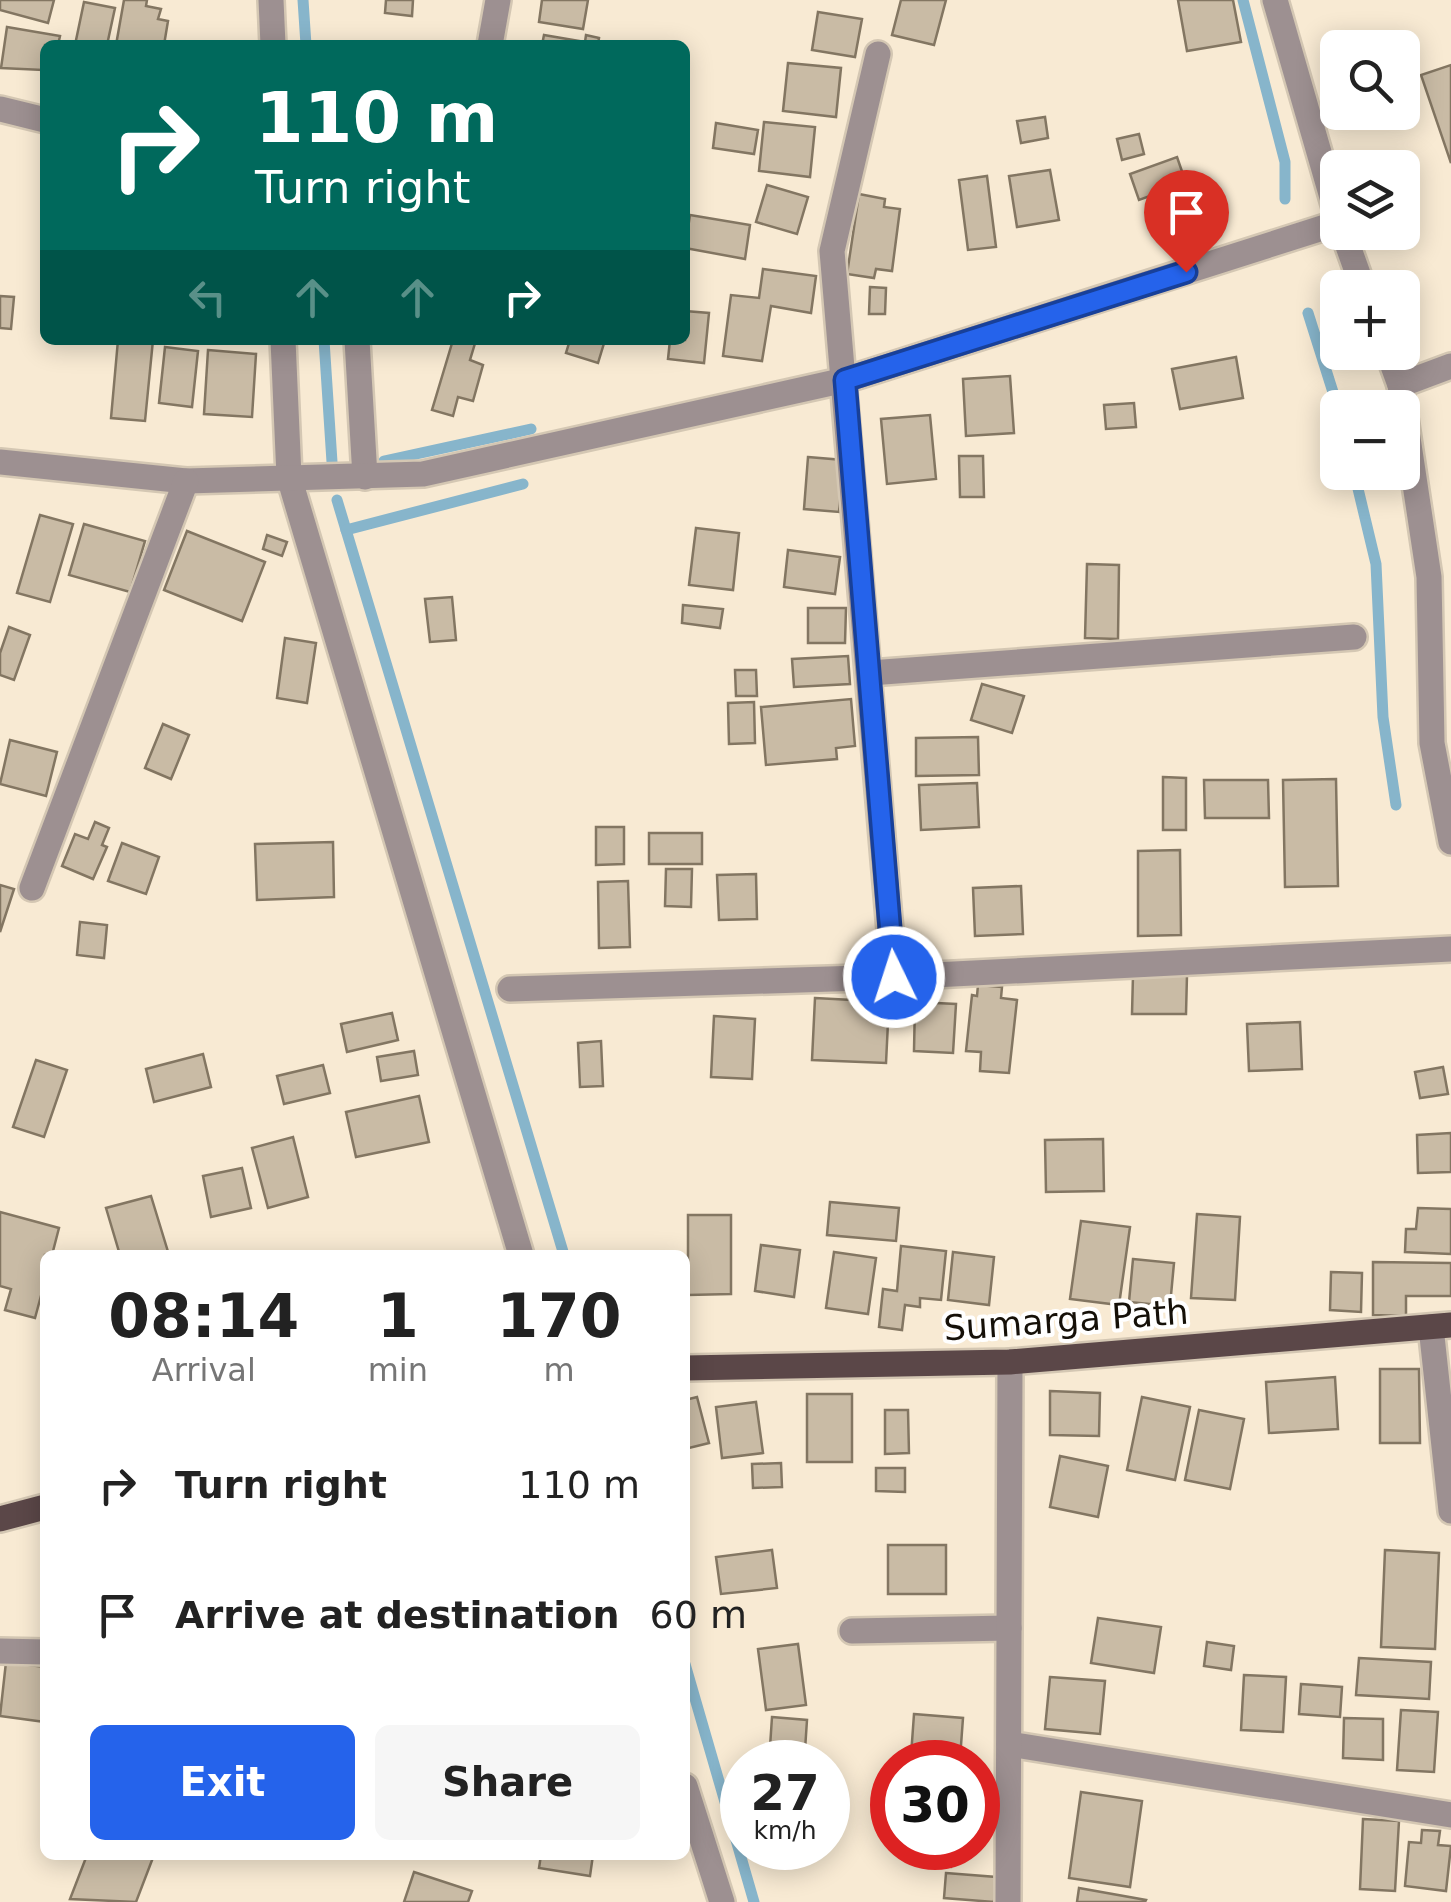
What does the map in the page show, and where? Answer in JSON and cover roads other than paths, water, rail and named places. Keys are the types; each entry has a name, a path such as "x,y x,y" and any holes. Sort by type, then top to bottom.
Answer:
{"main road":[{"name":"Sumarga Path","path":"690,1368 1010,1362 1441,1326"},
{"path":"0,1519 40,1508"}],"street":[{"path":"271,0 273,40"},
{"path":"491,40 498,0"},
{"path":"1276,0 1320,157"},
{"path":"878,54 832,251 894,977"},
{"path":"0,109 40,119"},
{"path":"0,462 186,481 424,474 845,380 1320,227"},
{"path":"284,345 288,477 519,1250"},
{"path":"358,345 365,477"},
{"path":"1400,385 1451,366"},
{"path":"1395,370 1428,577 1432,744 1451,842"},
{"path":"32,888 186,481"},
{"path":"870,673 1354,637"},
{"path":"510,988 894,977 1451,950"},
{"path":"1441,1326 1451,1511"},
{"path":"1008,1902 1010,1362"},
{"path":"852,1631 1009,1628"},
{"path":"0,1651 40,1652"},
{"path":"1009,1744 1451,1815"},
{"path":"690,1804 722,1902"}],"waterway":[{"path":"303,0 306,40"},
{"path":"1243,0 1285,162 1285,199"},
{"path":"1308,313 1332,390"},
{"path":"324,345 332,462"},
{"path":"384,461 531,429"},
{"path":"346,530 523,484"},
{"path":"1358,490 1376,564 1383,717 1396,805"},
{"path":"337,500 562,1250"},
{"path":"690,1681 754,1902"}]}
